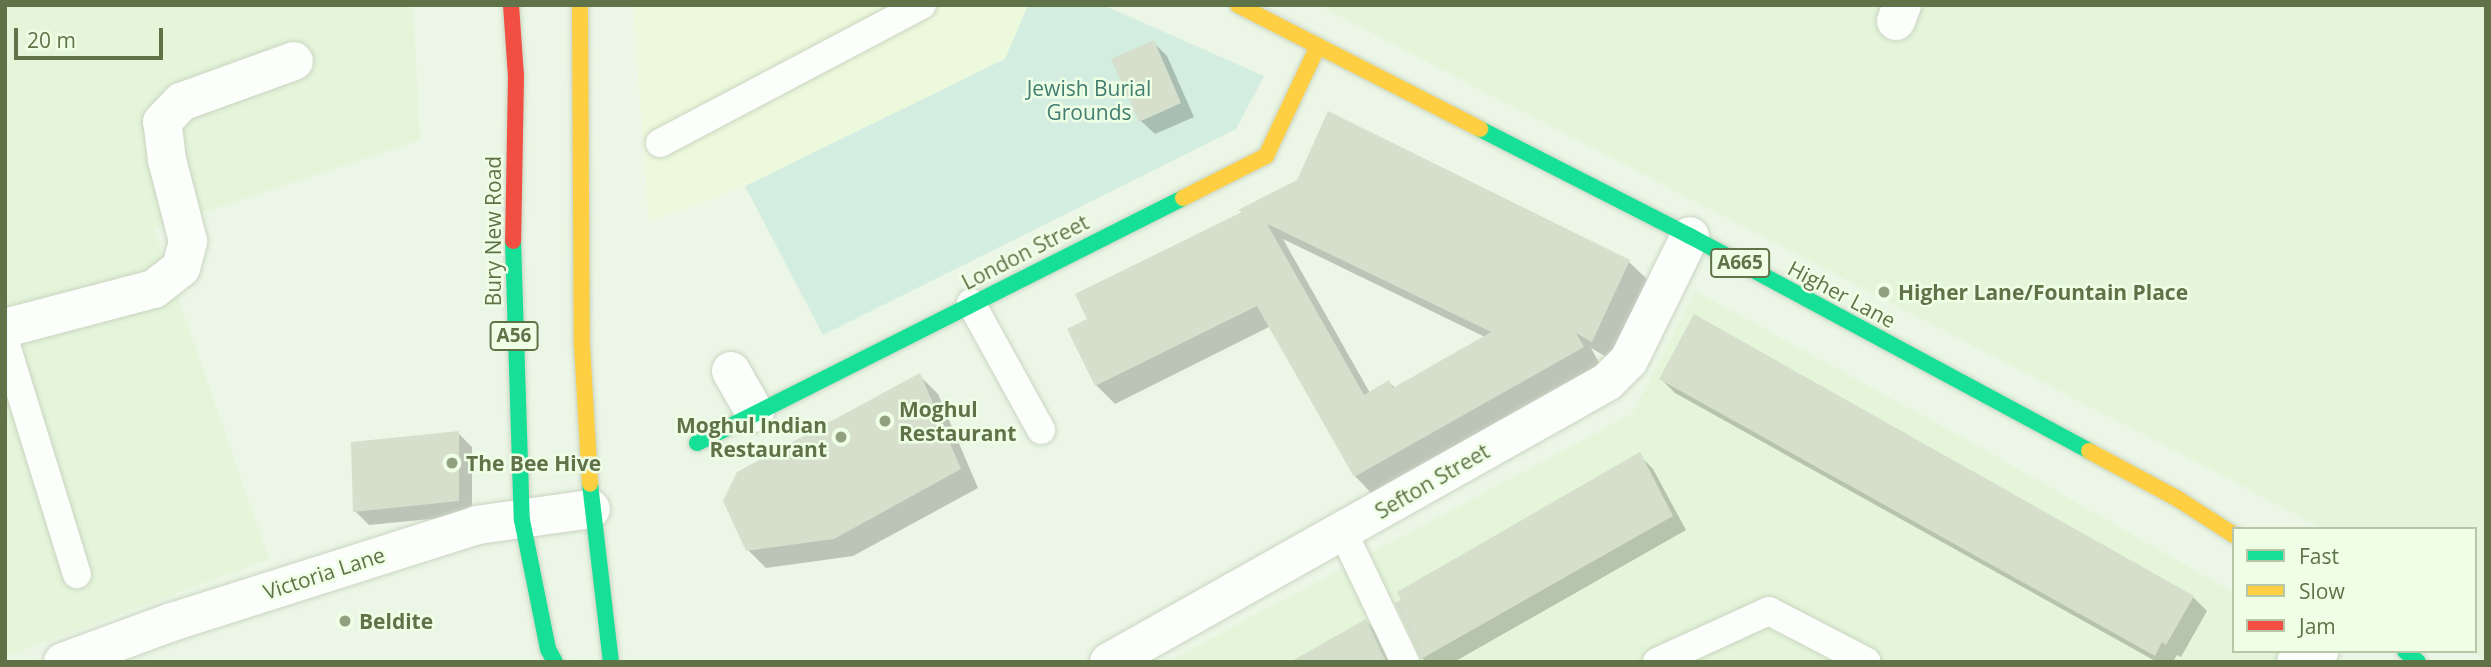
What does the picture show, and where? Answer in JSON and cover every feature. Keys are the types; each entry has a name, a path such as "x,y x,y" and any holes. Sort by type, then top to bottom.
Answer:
{"main road":[{"name":"Bury New Road","path":"511,5 516,76 512,288 522,520 548,649 555,662"},
{"path":"580,5 582,345 591,509 611,662"},
{"name":"Higher Lane","path":"1238,5 1690,236 2178,499 2232,534"},
{"name":"London Street","path":"696,443 1266,156 1318,46"}],"street":[{"path":"5,328 154,289 181,268 188,242 167,160 162,122 181,102 294,61"},
{"name":"Sefton Street","path":"1109,662 1606,382 1629,360 1690,236"},
{"path":"731,371 755,414"},
{"name":"Victoria Lane","path":"64,662 172,622 477,525 591,509"},
{"path":"2296,662 2316,653"}],"lane":[{"path":"660,143 922,5"},
{"path":"971,303 1041,430"},
{"path":"5,342 77,574"},
{"path":"1343,532 1405,662"},
{"path":"1657,662 1769,611 1867,662"}],"shaded area":[{"path":"5,5 413,5 420,140 154,229 269,559 5,657"},
{"path":"633,5 1028,5 1005,59 745,186 649,222"},
{"path":"1318,5 2486,5 2486,662 2473,653 2477,653 2477,527 2321,527"},
{"path":"1695,291 1976,445 2232,592 2232,653 2320,653 2331,662 1167,662 1632,414"}],"green space":[{"name":"Jewish Burial Grounds","path":"1028,5 1103,5 1264,76 1236,129 823,335 745,186 1005,59"}],"building":[{"path":"1154,40 1181,103 1139,122 1111,59"},
{"path":"1328,111 1630,260 1592,342 1576,333 1584,347 1354,477 1257,306 1095,386 1067,329 1087,319 1075,294 1242,212 1238,210 1297,180","holes":["1267,224 1491,332 1393,388 1389,380 1364,395"]},
{"path":"1694,314 2194,596 2166,645 2162,642 2155,656 1659,379"},
{"name":"Moghul Restaurant","path":"920,373 961,469 834,539 746,551 723,501 737,472"},
{"path":"459,431 459,501 353,512 351,442"},
{"path":"1640,452 1673,516 1421,659 1395,603 1401,600 1397,592"},
{"path":"1366,619 1386,662 1290,662"}],"traffic: fast":[{"path":"1480,129 1690,236 2089,451"},
{"path":"697,443 1183,198"},
{"path":"513,241 522,520 548,649 555,662"},
{"path":"590,484 611,662"},
{"path":"2407,653 2418,662"}],"traffic: slow":[{"path":"580,5 582,345 590,484"},
{"path":"1238,5 1480,129"},
{"path":"1183,198 1266,156 1318,46"},
{"path":"2089,451 2178,499 2232,534"}],"traffic: jam":[{"path":"511,5 516,76 513,241"}],"place":[{"name":"Higher Lane/Fountain Place","path":"1884,292"},
{"name":"Moghul Restaurant","path":"885,421"},
{"name":"Moghul Indian Restaurant","path":"841,437"},
{"name":"The Bee Hive","path":"452,463"},
{"name":"Beldite","path":"345,621"}]}
